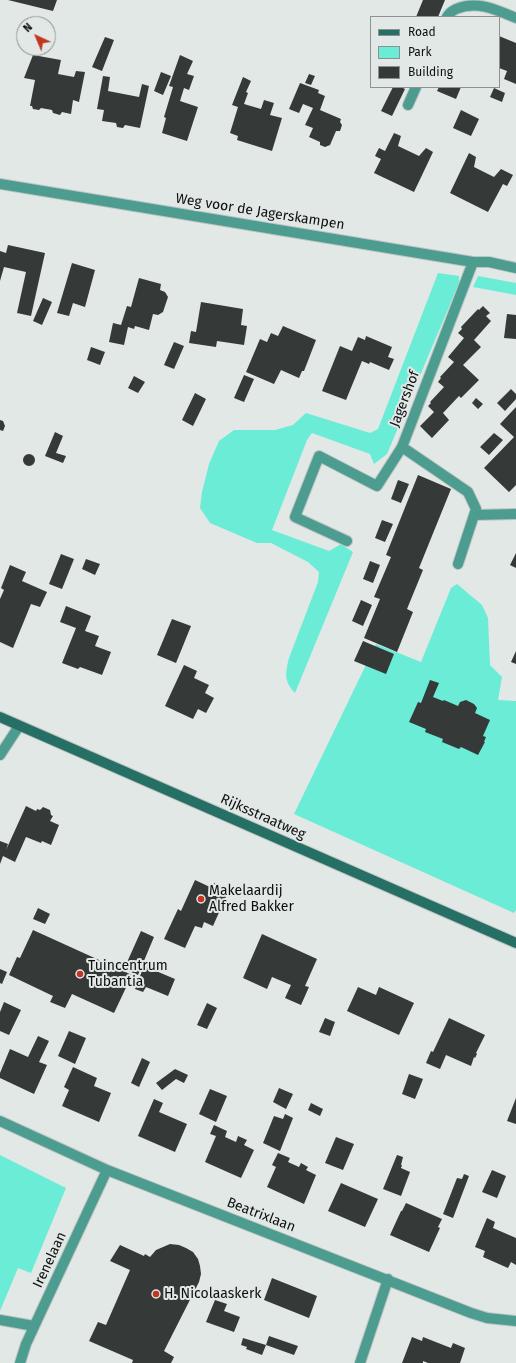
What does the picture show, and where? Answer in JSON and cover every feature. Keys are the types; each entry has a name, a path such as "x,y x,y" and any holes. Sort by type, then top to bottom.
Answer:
{"main road":[{"name":"Rijksstraatweg","path":"0,717 516,943"}],"street":[{"path":"448,16 449,13 462,6 479,3 516,18"},
{"path":"408,105 416,88"},
{"name":"Weg voor de Jagerskampen","path":"0,184 473,262 489,262 516,268"},
{"name":"Jagershof","path":"458,564 476,509 468,492 402,447 473,262"},
{"path":"347,541 295,517 318,456 377,486 402,447"},
{"path":"474,516 516,514"},
{"path":"0,753 19,726"},
{"name":"Beatrixlaan","path":"0,1121 107,1170 487,1318 516,1321"},
{"name":"Irenelaan","path":"20,1363 34,1326 107,1170"},
{"path":"360,1363 388,1279"},
{"path":"0,1320 34,1326"}],"green space":[{"path":"438,273 459,276 459,283 387,454 374,464 370,454 312,433 307,440 272,530 329,551 341,544 353,552 295,693 287,681 286,673 289,658 318,582 319,572 308,562 271,543 257,543 210,523 200,508 202,492 209,464 219,441 234,430 275,430 293,425 306,413 370,433 378,429"},
{"path":"478,276 516,283 516,295 473,287"},
{"path":"457,584 482,605 488,618 490,665 502,677 498,700 516,701 516,910 514,913 294,814 376,644 421,662 451,588"},
{"path":"0,1155 66,1188 31,1273 18,1268 0,1311"}],"building":[{"path":"8,0 57,0 53,11"},
{"path":"423,0 445,0 438,16 416,16"},
{"path":"500,36 516,43 516,84 504,79 507,71 500,68"},
{"path":"105,37 114,40 102,71 92,67"},
{"path":"180,55 193,61 187,74 194,76 189,90 184,88 180,101 198,107 187,141 162,133 166,118 164,117 173,87 169,86"},
{"path":"33,56 61,60 58,74 74,77 76,71 85,72 79,102 73,100 71,114 62,112 60,115 53,113 52,110 41,108 39,110 33,109 32,106 30,106 35,80 24,78"},
{"path":"161,72 171,76 163,95 154,91"},
{"path":"309,74 315,76 311,85 305,83"},
{"path":"103,76 110,77 108,91 139,97 142,84 149,86 140,128 125,125 123,128 117,127 116,123 102,121 104,110 97,109"},
{"path":"243,77 251,81 246,92 248,93 244,104 261,109 264,100 274,103 270,115 282,118 272,151 237,140 238,136 230,133 238,107 232,105"},
{"path":"300,83 319,90 318,93 325,96 320,110 341,119 340,122 342,125 340,131 336,131 330,145 325,147 320,145 320,142 309,137 313,128 305,125 313,108 303,104 299,113 289,109"},
{"path":"392,88 405,89 392,116 381,111"},
{"path":"438,88 461,88 456,99 437,91"},
{"path":"494,88 505,93 502,102 490,97"},
{"path":"461,110 479,119 471,136 453,128"},
{"path":"394,133 401,136 398,146 419,156 426,148 433,152 414,192 374,173 381,159 375,156 379,148 385,151"},
{"path":"469,153 476,157 474,167 494,177 501,169 513,175 507,186 503,184 488,212 450,193"},
{"path":"8,245 45,253 31,316 17,313 26,272 4,267 0,281 0,251 6,253"},
{"path":"72,263 95,270 85,307 73,303 69,316 57,313"},
{"path":"139,278 161,284 160,290 165,292 168,297 163,312 158,315 153,314 149,330 135,326 134,329 128,327 124,345 109,342 113,323 121,325 127,306 131,307"},
{"path":"43,298 52,302 42,325 33,321"},
{"path":"201,302 243,309 241,325 247,326 244,345 217,341 216,347 189,343 191,331 196,332"},
{"path":"483,306 490,313 486,316 491,321 474,340 481,347 463,365 479,380 461,398 459,396 443,413 449,420 432,438 420,426 434,412 428,406 444,387 438,382 441,378 440,377 454,362 448,357 464,338 458,333 462,329 461,327 478,309 479,310"},
{"path":"507,314 516,315 516,339 504,338"},
{"path":"283,326 316,340 304,371 302,371 299,378 281,370 274,384 246,372 260,339 267,342 271,333 278,336"},
{"path":"366,336 392,347 388,357 394,359 389,370 370,362 369,364 362,361 346,400 322,391 340,346 352,351 358,337 365,340"},
{"path":"174,342 184,346 174,369 164,365"},
{"path":"91,347 105,352 100,365 87,360"},
{"path":"244,375 254,379 244,402 234,398"},
{"path":"134,376 145,382 138,393 128,388"},
{"path":"511,389 516,394 516,399 505,411 497,403"},
{"path":"195,393 206,399 193,426 182,420"},
{"path":"476,398 483,404 478,409 472,403"},
{"path":"516,407 516,485 509,492 484,468 514,437 500,424"},
{"path":"0,420 3,421 5,426 3,431 0,430"},
{"path":"55,432 63,436 56,453 66,456 63,463 45,456"},
{"path":"494,433 503,440 489,455 480,447"},
{"path":"29,454 33,456 35,460 33,464 29,466 25,464 23,460 25,456"},
{"path":"418,475 451,489 419,568 423,570 407,609 413,612 397,652 364,638 380,599 374,597 391,557 386,555"},
{"path":"398,480 409,484 401,503 391,499"},
{"path":"382,520 393,524 385,542 375,538"},
{"path":"516,553 516,568 510,565"},
{"path":"61,554 74,559 62,589 49,584"},
{"path":"86,559 100,564 95,575 82,569"},
{"path":"370,561 380,565 373,583 363,579"},
{"path":"10,565 26,572 22,581 47,592 40,607 31,604 13,648 0,642 0,599 4,590 1,588"},
{"path":"361,600 372,605 363,626 352,621"},
{"path":"66,606 91,616 85,631 99,636 95,646 111,652 102,675 80,667 78,669 62,663 76,628 60,622"},
{"path":"172,619 191,626 176,663 157,655"},
{"path":"363,641 394,654 386,674 354,661"},
{"path":"516,651 516,664 511,662"},
{"path":"184,665 197,671 194,678 209,685 205,693 214,698 206,713 198,709 193,719 165,706"},
{"path":"430,680 439,683 433,697 458,706 460,702 466,700 474,704 477,708 475,713 490,720 483,736 486,737 485,742 478,755 461,747 459,749 442,742 443,739 425,732 426,729 409,722 418,702 421,703"},
{"path":"26,806 36,811 37,809 40,810 43,807 50,810 51,815 53,816 50,821 59,825 51,845 26,837 15,862 3,856 0,864 0,841 8,844 6,850"},
{"path":"195,880 212,888 214,883 229,890 213,926 204,922 202,928 195,926 185,948 164,939 178,909 181,911"},
{"path":"38,908 50,914 45,924 33,919"},
{"path":"33,930 132,975 114,1013 72,994 65,1008 50,1002 53,996 9,975 17,957 20,958"},
{"path":"141,931 154,937 138,975 124,969"},
{"path":"262,934 317,959 305,986 309,987 301,1005 285,998 291,985 272,977 267,989 243,978"},
{"path":"144,966 175,979 168,996 146,987 143,992 135,989"},
{"path":"0,969 7,972 2,984 0,983"},
{"path":"358,987 376,995 379,987 414,1003 399,1035 347,1011"},
{"path":"4,1002 21,1010 9,1035 0,1031 0,1012"},
{"path":"207,1003 217,1008 207,1029 197,1025"},
{"path":"325,1018 335,1022 330,1036 319,1032"},
{"path":"449,1018 485,1035 471,1066 446,1055 440,1069 426,1063 431,1051 433,1052"},
{"path":"69,1031 86,1038 75,1064 58,1056"},
{"path":"38,1036 49,1041 39,1062 47,1065 34,1094 0,1078 0,1073 10,1049 28,1057"},
{"path":"142,1058 150,1062 139,1087 131,1083"},
{"path":"73,1067 97,1078 94,1086 111,1093 99,1122 62,1106 69,1090 64,1087"},
{"path":"175,1069 188,1075 184,1083 176,1079 162,1090 156,1083"},
{"path":"409,1074 423,1079 415,1099 402,1094"},
{"path":"279,1088 293,1094 286,1109 273,1102"},
{"path":"210,1089 227,1096 216,1122 199,1114"},
{"path":"516,1098 516,1124 507,1121"},
{"path":"154,1099 163,1103 159,1112 187,1124 175,1152 138,1136"},
{"path":"311,1103 323,1109 320,1116 308,1110"},
{"path":"285,1114 293,1118 280,1151 263,1143 274,1116 283,1119"},
{"path":"214,1125 227,1131 225,1137 236,1142 238,1136 247,1140 244,1145 254,1150 241,1178 205,1162 216,1136 210,1134"},
{"path":"336,1137 354,1144 343,1170 325,1163"},
{"path":"278,1153 290,1158 288,1162 299,1167 301,1163 308,1167 306,1170 316,1175 304,1204 267,1187 276,1167 272,1165"},
{"path":"397,1155 403,1157 401,1168 410,1172 401,1196 383,1189"},
{"path":"492,1170 506,1176 497,1198 482,1192"},
{"path":"464,1174 469,1176 453,1218 443,1214 457,1178 462,1179"},
{"path":"341,1183 378,1199 365,1227 328,1211"},
{"path":"406,1203 442,1219 438,1227 440,1228 429,1252 390,1235"},
{"path":"487,1218 495,1222 493,1228 516,1238 516,1265 511,1262 508,1268 483,1257 485,1251 475,1247"},
{"name":"H. Nicolaaskerk","path":"170,1244 179,1245 193,1252 198,1259 201,1274 199,1282 164,1351 174,1357 171,1363 132,1363 133,1360 89,1341 98,1322 106,1325 130,1270 110,1261 120,1245 144,1256 145,1254 150,1257 156,1250"},
{"path":"272,1278 317,1296 309,1318 264,1300"},
{"path":"215,1300 227,1304 224,1311 240,1317 234,1332 206,1322"},
{"path":"269,1336 298,1346 294,1355 266,1345"},
{"path":"412,1337 422,1341 423,1337 451,1348 453,1343 465,1348 460,1363 428,1363 423,1361 423,1363 402,1363"},
{"path":"243,1338 266,1345 262,1355 246,1349 247,1347 241,1345"}],"place":[{"name":"Makelaardij Alfred Bakker","path":"201,899"},
{"name":"Tuincentrum Tubantia","path":"80,974"},
{"name":"H. Nicolaaskerk","path":"156,1294"}]}
